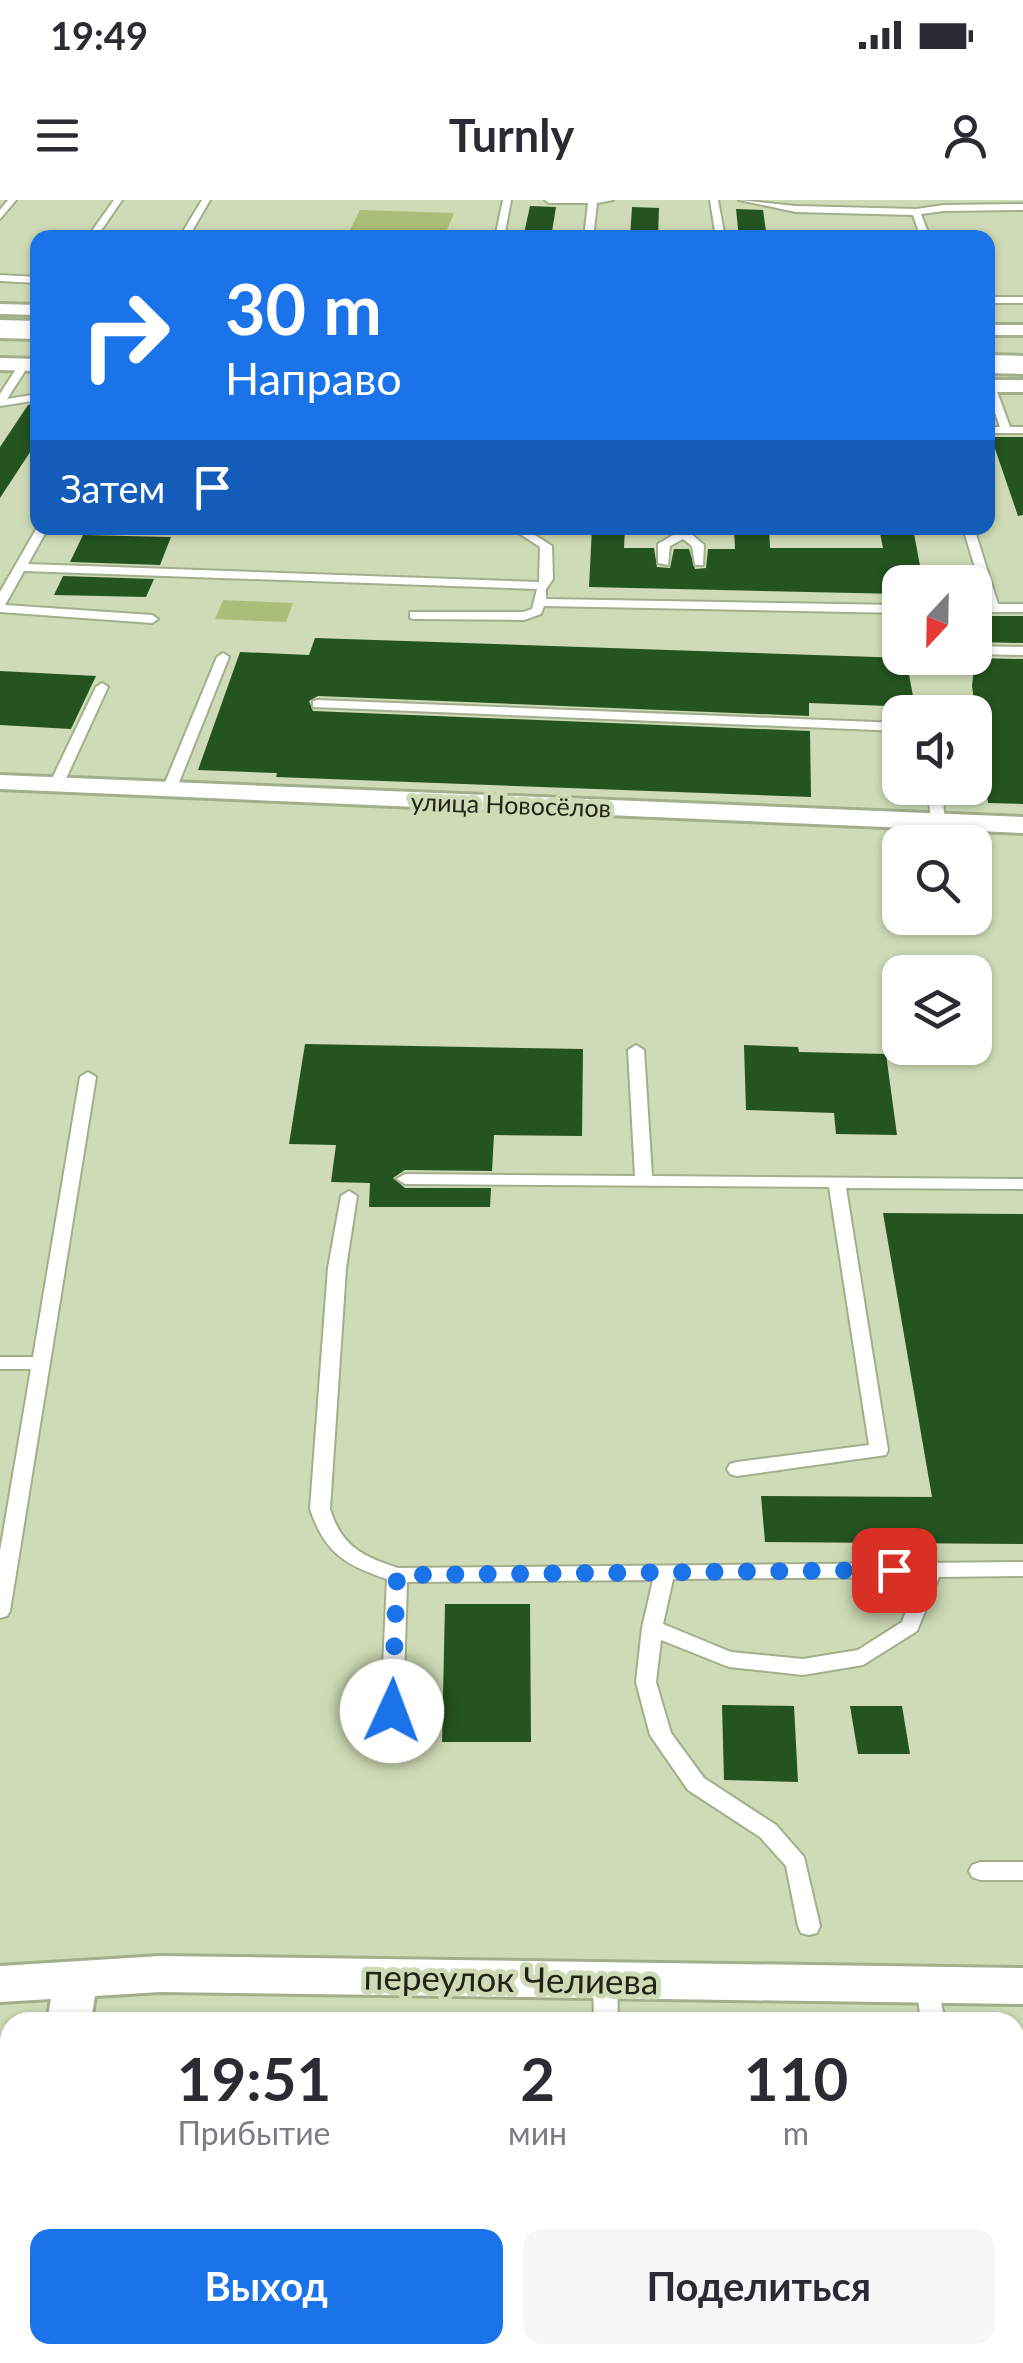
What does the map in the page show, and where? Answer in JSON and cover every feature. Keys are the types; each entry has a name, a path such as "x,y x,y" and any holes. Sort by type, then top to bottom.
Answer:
{"main road":[{"path":"0,329 30,330"},
{"path":"0,342 30,344"},
{"path":"995,350 1023,351"},
{"path":"995,376 1023,364"}],"street":[{"path":"0,309 30,310"},
{"path":"995,330 1023,330"},
{"path":"0,364 29,368"},
{"path":"995,380 1023,386"},
{"name":"улица Новосёлов","path":"0,782 937,812 1023,825"},
{"name":"переулок Челиева","path":"0,1984 160,1974 604,1978 930,2003 1023,1986"},
{"path":"71,2012 76,1979"}],"lane":[{"path":"0,216 12,200"},
{"path":"97,230 118,200"},
{"path":"187,230 206,200"},
{"path":"501,230 507,200"},
{"path":"549,200 609,200"},
{"path":"589,230 594,200"},
{"path":"714,200 719,230"},
{"path":"743,200 796,209 916,212 1023,207"},
{"path":"916,212 923,230"},
{"path":"0,278 30,280"},
{"path":"995,300 1023,300"},
{"path":"0,402 29,368"},
{"path":"0,402 30,398"},
{"path":"995,399 1006,430"},
{"path":"995,430 1023,430"},
{"path":"38,535 20,568 5,583 0,606 152,619"},
{"path":"414,614 524,616 537,610 547,580 546,546 528,535"},
{"path":"664,563 664,544 678,535"},
{"path":"688,535 698,545 699,564"},
{"path":"970,535 993,608 1023,608"},
{"path":"20,568 542,586"},
{"path":"542,602 882,609"},
{"path":"992,650 1023,651"},
{"path":"169,790 223,657"},
{"path":"56,785 102,687"},
{"path":"318,704 882,726"},
{"path":"636,1050 644,1183"},
{"path":"0,1611 88,1077"},
{"path":"404,1179 1023,1184"},
{"path":"737,1469 879,1450 837,1183"},
{"path":"349,1196 337,1268 320,1509 328,1538 360,1563 397,1575 1023,1569"},
{"path":"0,1364 41,1363"},
{"path":"652,1628 729,1659 803,1667 863,1657 910,1626 932,1570"},
{"path":"665,1572 652,1628 646,1682 661,1735 696,1784 768,1831 796,1863 808,1926"},
{"path":"392,1711 397,1575"},
{"path":"980,1871 1023,1871"},
{"path":"604,1978 606,2012"}],"green space":[{"path":"360,210 454,213 447,230 350,230"},
{"path":"223,600 293,603 286,622 215,619"}],"building":[{"path":"530,206 556,207 552,230 525,230"},
{"path":"632,207 659,208 658,230 631,230"},
{"path":"736,209 763,210 766,230 738,230"},
{"path":"28,405 30,452 0,498 0,447"},
{"path":"995,437 1023,437 1023,515 1018,516 995,449"},
{"path":"83,535 171,537 160,565 70,562"},
{"path":"592,535 625,535 624,548 654,548 657,567 670,568 674,549 689,549 695,569 706,568 708,549 735,549 734,535 769,535 770,548 883,548 880,535 914,535 920,565 882,565 882,594 589,587"},
{"path":"63,576 154,579 146,597 54,595"},
{"path":"992,616 1023,616 1023,643 992,642"},
{"path":"315,638 882,657 882,675 909,675 913,695 882,695 882,706 809,703 809,716 318,696 309,701 313,711 810,731 811,797 276,777 277,773 198,770 240,652 309,655"},
{"path":"992,658 1023,659 1023,804 992,803 992,695 973,695 973,675 992,675"},
{"path":"0,671 96,676 71,729 0,725"},
{"path":"305,1044 583,1049 582,1136 494,1135 492,1171 405,1170 393,1178 405,1188 491,1188 490,1207 369,1207 370,1183 331,1182 336,1145 289,1144"},
{"path":"744,1045 798,1047 799,1052 882,1054 882,1065 887,1065 897,1135 836,1134 834,1113 746,1110"},
{"path":"883,1213 1023,1214 1023,1544 765,1542 761,1496 932,1497"},
{"path":"445,1604 530,1604 531,1742 442,1742"},
{"path":"722,1705 794,1706 798,1782 724,1780"},
{"path":"850,1706 902,1706 910,1754 858,1754"}],"route":[{"path":"392,1711 397,1575 894,1570"}]}
